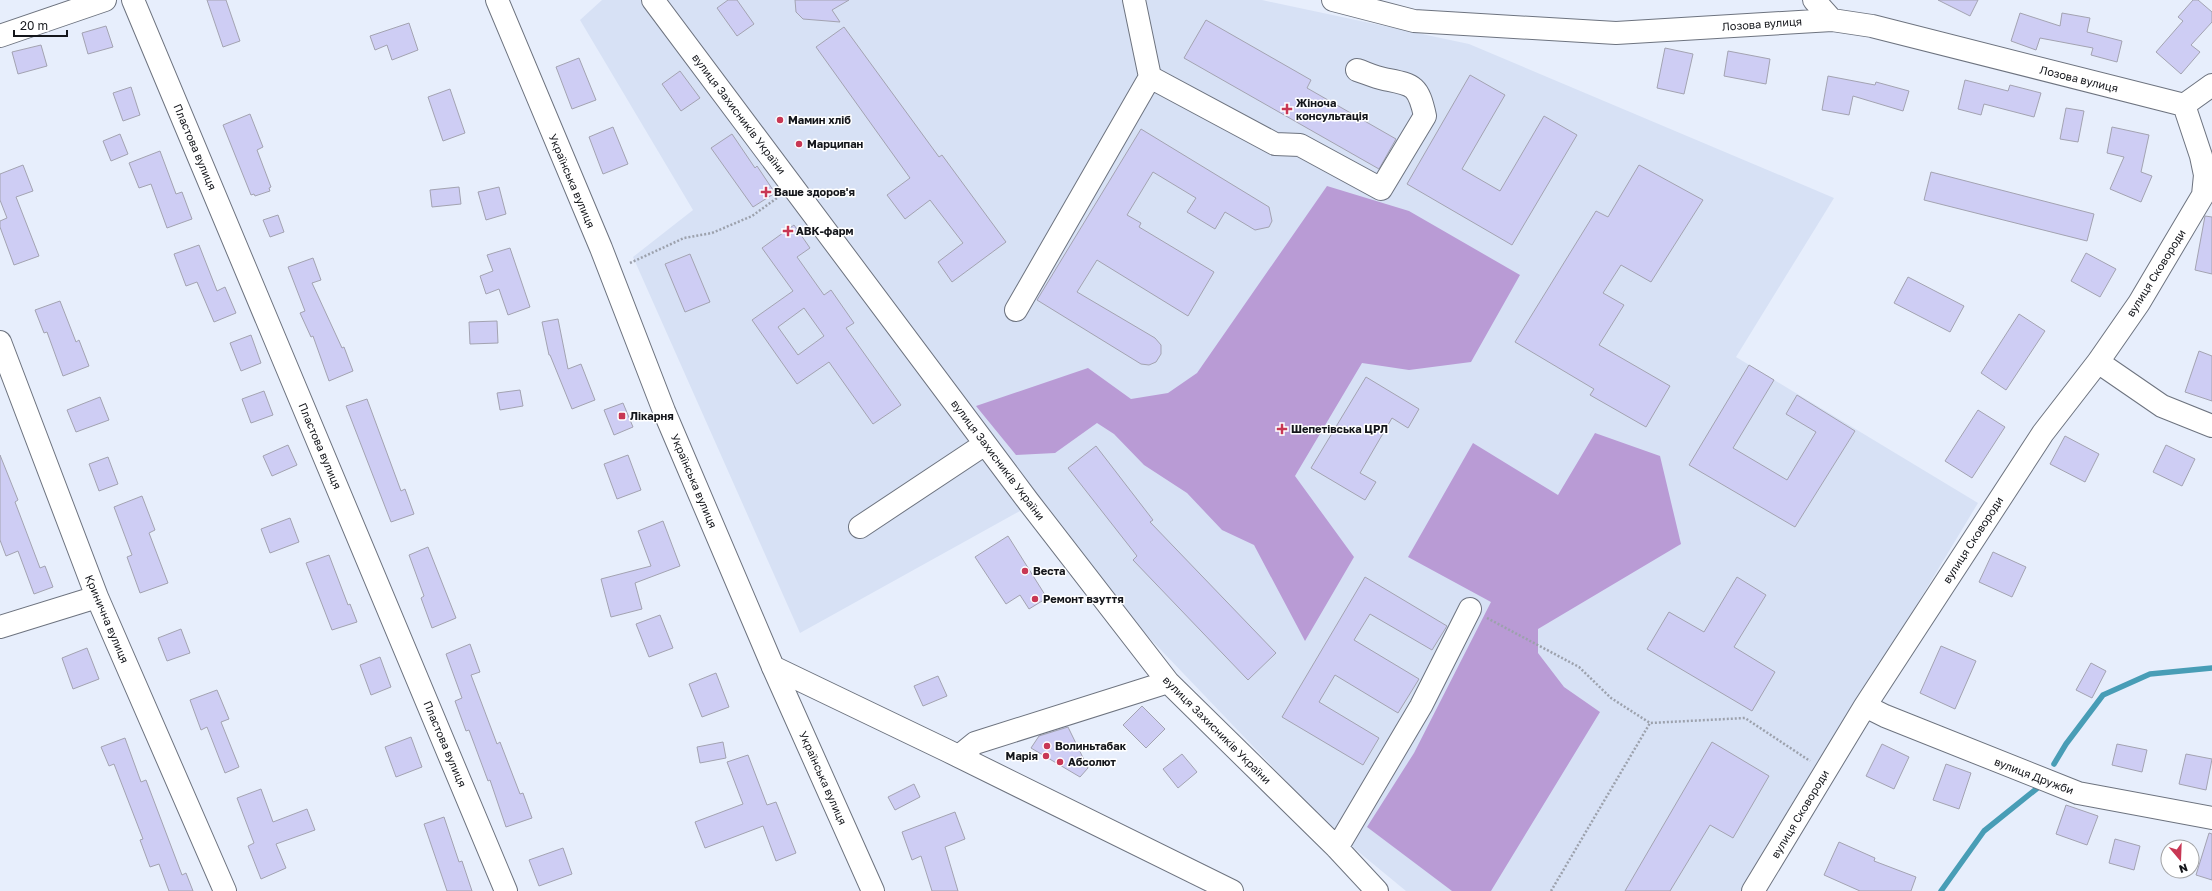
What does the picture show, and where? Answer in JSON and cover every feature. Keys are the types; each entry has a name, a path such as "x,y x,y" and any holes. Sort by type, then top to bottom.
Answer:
{"street":[{"path":"0,36 105,0"},
{"name":"Пластова вулиця","path":"134,0 506,891"},
{"name":"Українська вулиця","path":"497,0 601,248 664,411 773,667 873,891"},
{"name":"вулиця Захисників України","path":"653,0 793,185 985,444 1168,682 1337,848 1377,891"},
{"path":"1016,310 1150,77 1134,0"},
{"name":"Лозова вулиця","path":"1333,0 1414,21 1616,33 1832,20 1872,26 2184,105"},
{"path":"1814,0 1832,20"},
{"path":"1150,77 1275,144 1300,145 1381,189 1425,116 1422,103 1415,89 1405,82 1379,78 1358,70"},
{"path":"2207,197 2203,163 2184,105 2212,85"},
{"name":"вулиця Сковороди","path":"1753,891 1865,706 2043,433 2098,362 2139,303 2207,197"},
{"name":"Кринична вулиця","path":"0,342 97,597 225,891"},
{"path":"2098,362 2162,406 2212,426"},
{"path":"860,527 985,444"},
{"path":"0,628 97,597"},
{"path":"1337,848 1421,706 1470,609"},
{"path":"773,667 959,756 1232,891"},
{"path":"959,756 975,743 1168,682"},
{"name":"вулиця Дружби","path":"1865,706 1956,745 2078,793 2212,818"}],"path":[{"path":"630,263 684,238 712,233 752,216 793,185"},
{"path":"1470,609 1579,667 1611,698 1650,723 1745,718 1826,772"},
{"path":"1551,891 1650,723"}],"shaded area":[{"name":"Шепетівська ЦРЛ","path":"602,0 1262,0 1469,44 1834,198 1736,357 1978,503 1755,873 1741,891 1406,891 1338,835 1137,625 1038,501 800,633 633,257 693,210 580,20"},
{"path":"1327,186 1409,211 1520,275 1471,362 1409,370 1362,363 1295,476 1354,557 1305,641 1254,545 1222,530 1187,493 1144,465 1114,434 1097,423 1055,453 1016,455 976,406 1088,368 1131,399 1168,393 1197,373"},
{"path":"1595,433 1660,456 1681,544 1538,629 1538,653 1564,687 1600,712 1491,891 1452,891 1367,827 1414,753 1491,602 1408,557 1473,443 1558,495"}],"building":[{"path":"207,0 226,0 240,41 223,47"},
{"path":"728,0 737,0 754,24 737,36 717,8"},
{"path":"795,0 849,0 832,10 840,22 803,19 796,12"},
{"path":"1938,0 1978,0 1970,16"},
{"path":"2193,0 2198,0 2212,12 2212,22 2191,45 2200,52 2181,74 2156,52 2183,21 2178,17"},
{"path":"2020,13 2060,26 2062,13 2090,18 2087,32 2122,41 2117,62 2091,55 2093,48 2040,38 2036,50 2011,41"},
{"path":"1206,20 1311,80 1307,88 1396,139 1379,169 1184,58"},
{"path":"409,23 418,50 392,60 387,45 375,50 370,36"},
{"path":"106,26 113,47 88,54 82,33"},
{"path":"844,27 939,157 942,155 1006,242 952,282 938,262 963,243 930,200 905,219 887,195 910,178 816,47"},
{"path":"41,45 47,66 18,74 12,52"},
{"path":"1665,48 1693,54 1684,94 1657,88"},
{"path":"1728,51 1770,59 1766,84 1724,76"},
{"path":"579,58 596,100 572,109 556,67"},
{"path":"680,71 700,98 681,111 662,84"},
{"path":"1470,75 1505,95 1462,169 1500,191 1544,116 1577,135 1512,245 1407,184"},
{"path":"1828,76 1875,85 1876,82 1909,91 1903,111 1853,96 1849,115 1822,110"},
{"path":"1965,80 2008,91 2010,85 2041,93 2034,117 1984,104 1981,115 1958,109"},
{"path":"131,87 140,115 123,121 113,93"},
{"path":"450,89 465,133 443,141 428,97"},
{"path":"2066,108 2084,111 2078,142 2060,139"},
{"path":"250,114 263,147 257,150 271,187 269,188 270,191 255,196 254,194 251,195 223,125"},
{"path":"613,127 628,164 603,174 589,137"},
{"path":"2112,127 2149,135 2141,172 2152,176 2141,202 2110,189 2124,157 2107,153"},
{"path":"1141,129 1269,207 1272,221 1269,227 1255,230 1225,212 1215,229 1187,212 1196,198 1153,172 1127,215 1141,223 1139,227 1214,272 1188,316 1097,260 1077,292 1155,338 1161,345 1161,354 1156,362 1149,365 1141,364 1037,300"},
{"path":"120,134 128,154 111,161 103,141"},
{"path":"732,134 755,168 757,166 775,193 753,207 711,148"},
{"path":"160,151 176,194 182,192 192,219 167,228 151,184 139,188 129,163"},
{"path":"23,165 33,191 16,197 39,256 14,265 0,227 0,221 7,218 0,200 0,174"},
{"path":"1639,165 1703,200 1651,282 1621,265 1603,293 1624,305 1599,345 1670,386 1646,427 1590,395 1594,389 1515,342 1596,211 1608,217"},
{"path":"1931,172 2094,214 2087,241 1924,200"},
{"path":"459,187 461,204 432,207 430,190"},
{"path":"499,187 506,214 486,220 478,192"},
{"path":"278,215 284,232 270,237 263,220"},
{"path":"2205,216 2212,217 2212,274 2195,270"},
{"path":"794,225 810,248 797,257 824,295 831,290 854,323 846,328 901,405 873,424 829,362 797,384 752,320 793,291 762,248","holes":["804,308 824,336 798,355 778,327"]},
{"path":"199,245 217,291 225,287 236,313 214,322 197,282 186,286 174,254"},
{"path":"510,248 530,307 508,315 499,289 486,294 480,276 493,271 487,255"},
{"path":"2086,253 2116,269 2100,297 2071,281"},
{"path":"690,254 710,302 685,312 665,264"},
{"path":"313,258 321,280 312,283 342,348 344,347 353,371 329,381 313,336 311,337 300,313 305,311 288,267"},
{"path":"1908,277 1964,306 1950,332 1894,303"},
{"path":"60,301 76,342 79,340 89,366 63,376 47,332 44,333 35,310"},
{"path":"2019,314 2045,331 2006,390 1981,373"},
{"path":"558,319 568,369 581,364 595,400 572,409 549,355 542,322"},
{"path":"497,321 498,343 470,344 469,322"},
{"path":"251,335 261,363 241,371 230,343"},
{"path":"2199,351 2212,356 2212,401 2185,392"},
{"path":"1749,365 1774,380 1733,448 1787,480 1816,432 1786,414 1797,395 1855,431 1795,527 1689,465"},
{"path":"1366,377 1419,409 1408,428 1392,418 1360,473 1376,482 1365,500 1311,468"},
{"path":"520,390 523,406 500,410 497,393"},
{"path":"264,391 273,415 251,423 242,399"},
{"path":"100,397 109,420 76,432 67,410"},
{"path":"367,399 401,491 405,489 414,514 391,522 346,406"},
{"path":"623,403 633,427 614,435 604,410"},
{"path":"1978,410 2005,427 1972,478 1945,461"},
{"path":"2065,436 2099,454 2085,482 2050,464"},
{"path":"288,445 297,465 272,476 263,456"},
{"path":"2166,445 2195,459 2182,486 2153,472"},
{"path":"1096,446 1153,520 1150,522 1276,653 1248,680 1133,560 1137,556 1068,468"},
{"path":"0,455 18,500 15,502 40,568 45,566 53,587 34,594 18,551 6,556 0,540"},
{"path":"628,455 641,490 617,499 604,464"},
{"path":"108,457 118,484 99,491 89,464"},
{"path":"142,496 155,530 149,533 168,583 140,593 127,557 132,555 114,507"},
{"path":"290,518 299,542 270,553 261,529"},
{"path":"663,521 680,566 635,583 642,609 611,617 601,579 651,566 638,531"},
{"path":"1008,536 1047,598 1029,609 1020,595 1006,604 975,557"},
{"path":"428,547 456,618 432,628 421,598 424,596 409,555"},
{"path":"1993,552 2026,567 2012,597 1979,582"},
{"path":"329,555 348,605 350,604 357,622 332,630 306,563"},
{"path":"1365,577 1447,626 1432,650 1370,614 1354,640 1419,679 1398,713 1335,675 1319,702 1379,738 1363,765 1282,717"},
{"path":"1737,577 1766,595 1734,647 1775,672 1752,711 1647,649 1669,612 1704,632"},
{"path":"660,615 673,648 649,657 636,624"},
{"path":"181,629 190,653 167,661 158,638"},
{"path":"470,644 480,672 471,675 497,744 500,742 520,794 523,793 532,818 506,827 490,780 488,781 469,730 466,731 455,701 462,698 446,654"},
{"path":"1941,646 1976,661 1955,709 1920,693"},
{"path":"87,648 99,679 73,689 62,658"},
{"path":"380,657 391,687 371,695 360,665"},
{"path":"2091,663 2106,671 2092,698 2076,690"},
{"path":"716,673 729,707 702,717 689,684"},
{"path":"938,676 947,696 923,706 914,686"},
{"path":"217,690 229,719 221,722 239,767 225,773 207,727 201,730 190,700"},
{"path":"1142,706 1165,729 1146,748 1123,725"},
{"path":"1068,727 1088,768 1080,777 1031,748 1039,736"},
{"path":"411,737 422,767 396,777 385,747"},
{"path":"125,738 141,782 146,780 182,875 186,873 193,891 169,891 159,864 150,867 140,840 143,839 114,764 109,766 101,747"},
{"path":"723,742 726,758 700,763 697,747"},
{"path":"1712,742 1769,776 1733,838 1710,825 1670,891 1625,891"},
{"path":"1882,744 1909,757 1894,789 1866,776"},
{"path":"2117,744 2147,750 2142,772 2112,765"},
{"path":"1182,754 1197,772 1178,788 1163,769"},
{"path":"2186,754 2212,759 2206,790 2179,784"},
{"path":"748,755 767,805 776,802 796,853 776,861 763,826 705,848 695,822 743,804 727,762"},
{"path":"1946,764 1971,773 1959,809 1933,800"},
{"path":"914,784 920,797 895,810 888,797"},
{"path":"261,789 273,822 307,809 315,830 276,844 286,868 261,879 248,846 254,843 237,798"},
{"path":"2066,805 2098,816 2087,845 2056,834"},
{"path":"955,812 965,839 945,847 958,891 932,891 921,856 912,860 902,832"},
{"path":"444,817 459,862 462,861 472,891 447,891 424,824"},
{"path":"2209,833 2212,834 2212,880 2200,876 2200,862"},
{"path":"2115,839 2140,846 2134,870 2109,863"},
{"path":"1839,842 1875,858 1874,861 1916,877 1911,891 1860,891 1824,875"},
{"path":"563,848 572,874 539,886 529,860"}],"waterway":[{"path":"2054,764 2066,744 2103,695 2150,674 2212,668"},
{"path":"1941,891 1984,831 2040,786"}],"place":[{"name":"Жіноча консультація","path":"1287,109"},
{"name":"Мамин хліб","path":"780,120"},
{"name":"Марципан","path":"799,144"},
{"name":"Ваше здоров'я","path":"766,192"},
{"name":"АВК-фарм","path":"788,231"},
{"name":"Лікарня","path":"622,416"},
{"name":"Шепетівська ЦРЛ","path":"1282,429"},
{"name":"Веста","path":"1025,571"},
{"name":"Ремонт взуття","path":"1035,599"},
{"name":"Волиньтабак","path":"1047,746"},
{"name":"Марія","path":"1046,756"},
{"name":"Абсолют","path":"1060,762"}]}
